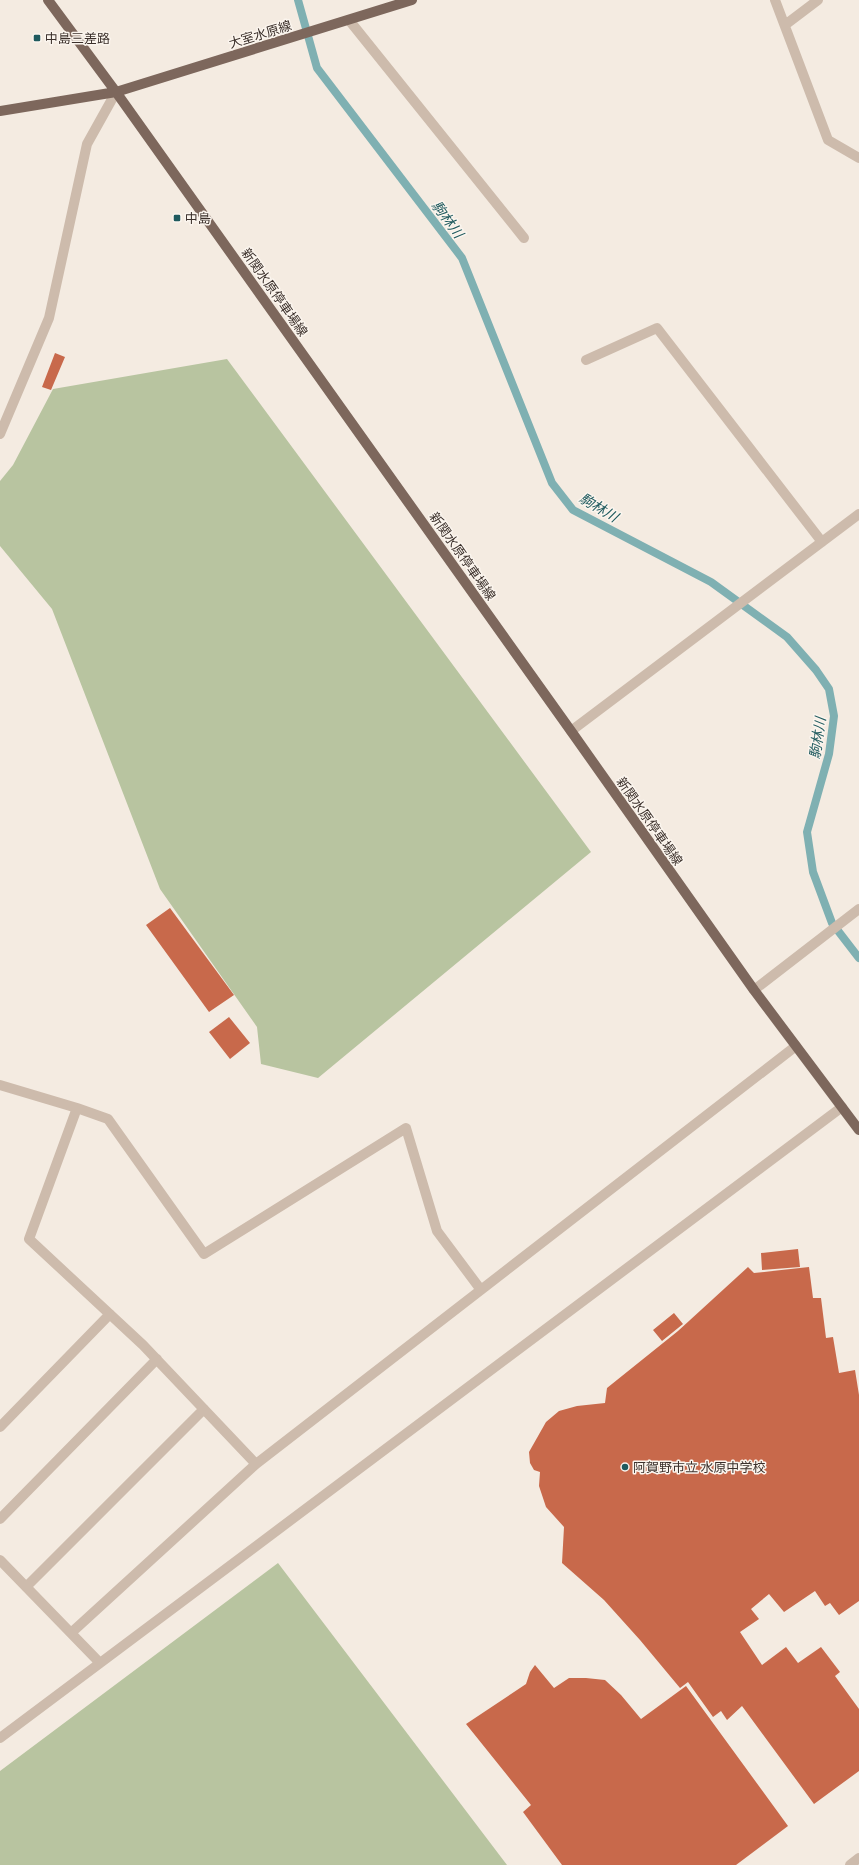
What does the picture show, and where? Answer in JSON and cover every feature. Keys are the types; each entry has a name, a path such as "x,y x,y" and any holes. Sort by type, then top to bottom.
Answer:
{"main road":[{"name":"新関水原停車場線","path":"48,0 116,92 754,990 859,1130"},
{"name":"大室水原線","path":"116,92 412,0"},
{"path":"0,111 116,92"}],"street":[{"path":"775,0 828,140 859,158"},
{"path":"784,25 818,0"},
{"path":"349,20 524,238"},
{"path":"0,434 49,318 87,144 116,92"},
{"path":"586,360 657,328 822,542"},
{"path":"571,731 859,514"},
{"path":"754,990 859,909"},
{"path":"71,1633 256,1464 796,1046"},
{"path":"0,1085 77,1108 108,1120 204,1254 406,1128 437,1231 481,1290"},
{"path":"0,1738 842,1107"},
{"path":"77,1108 29,1239 157,1359 256,1464"},
{"path":"0,1427 110,1314"},
{"path":"0,1519 157,1359"},
{"path":"26,1587 204,1409"},
{"path":"0,1560 100,1663"}],"green space":[{"path":"227,359 591,852 318,1078 261,1064 257,1027 160,889 52,609 0,546 0,481 13,465 53,389"},
{"path":"278,1563 507,1865 0,1865 0,1771"}],"building":[{"path":"55,353 65,357 51,390 42,387"},
{"path":"170,908 234,995 209,1012 146,925"},
{"path":"229,1017 250,1043 230,1059 209,1032"},
{"path":"798,1249 800,1267 762,1270 761,1253"},
{"path":"748,1267 754,1273 809,1267 813,1298 821,1298 826,1338 833,1337 839,1373 855,1370 859,1395 859,1601 839,1615 830,1603 825,1606 815,1591 784,1612 769,1594 751,1609 759,1619 740,1632 762,1665 786,1647 798,1663 821,1647 840,1672 835,1676 859,1709 859,1771 814,1804 742,1706 727,1720 721,1711 713,1717 688,1682 680,1688 604,1600 562,1563 564,1527 546,1507 539,1486 540,1472 534,1470 530,1463 529,1452 546,1422 559,1411 577,1406 605,1403 607,1388 678,1331"},
{"path":"674,1313 683,1324 662,1341 653,1330"},
{"path":"535,1665 554,1688 569,1678 605,1680 621,1695 641,1719 686,1686 788,1826 736,1865 562,1865 523,1812 531,1805 466,1724 526,1684 530,1672"}],"waterway":[{"name":"駒林川","path":"298,0 317,68 462,258 552,483 573,510 711,582 787,637 816,670 829,689 834,716 829,754 807,832 813,872 832,923 859,958"}],"place":[{"name":"中島三差路","path":"37,38"},
{"name":"中島","path":"177,218"},
{"name":"阿賀野市立 水原中学校","path":"625,1467"}]}
